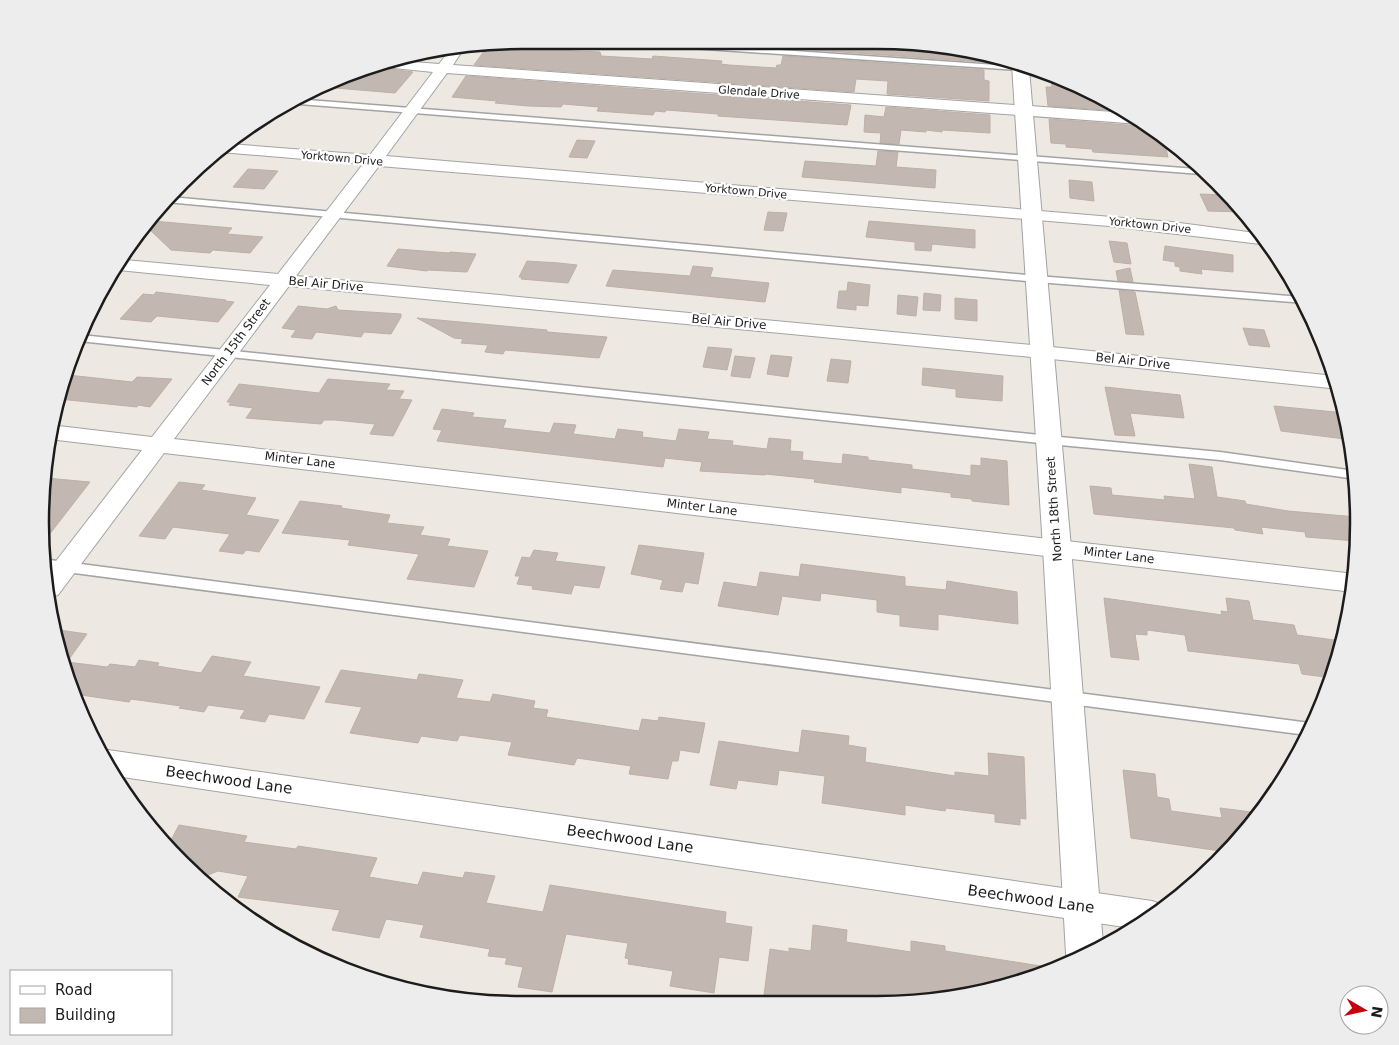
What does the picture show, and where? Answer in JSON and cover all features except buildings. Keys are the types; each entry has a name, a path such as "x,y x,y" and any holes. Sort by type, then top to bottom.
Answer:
{"street":[{"name":"North 15th Street","path":"53,583 375,160 453,54"},
{"name":"Glendale Drive","path":"398,66 1122,118"},
{"name":"North 18th Street","path":"1024,72 1024,111 1084,948"},
{"name":"Yorktown Drive","path":"232,149 1032,214 1172,227 1255,238"},
{"name":"Bel Air Drive","path":"125,265 1042,352 1329,382"},
{"name":"Minter Lane","path":"58,433 1346,582"},
{"name":"Beechwood Lane","path":"114,763 1142,915"}],"lane":[{"path":"738,49 1005,67"},
{"path":"305,102 1195,172"},
{"path":"175,201 1037,279 1294,299"},
{"path":"86,339 1049,440 1220,456 1347,474"},
{"path":"51,565 1303,728"}]}
